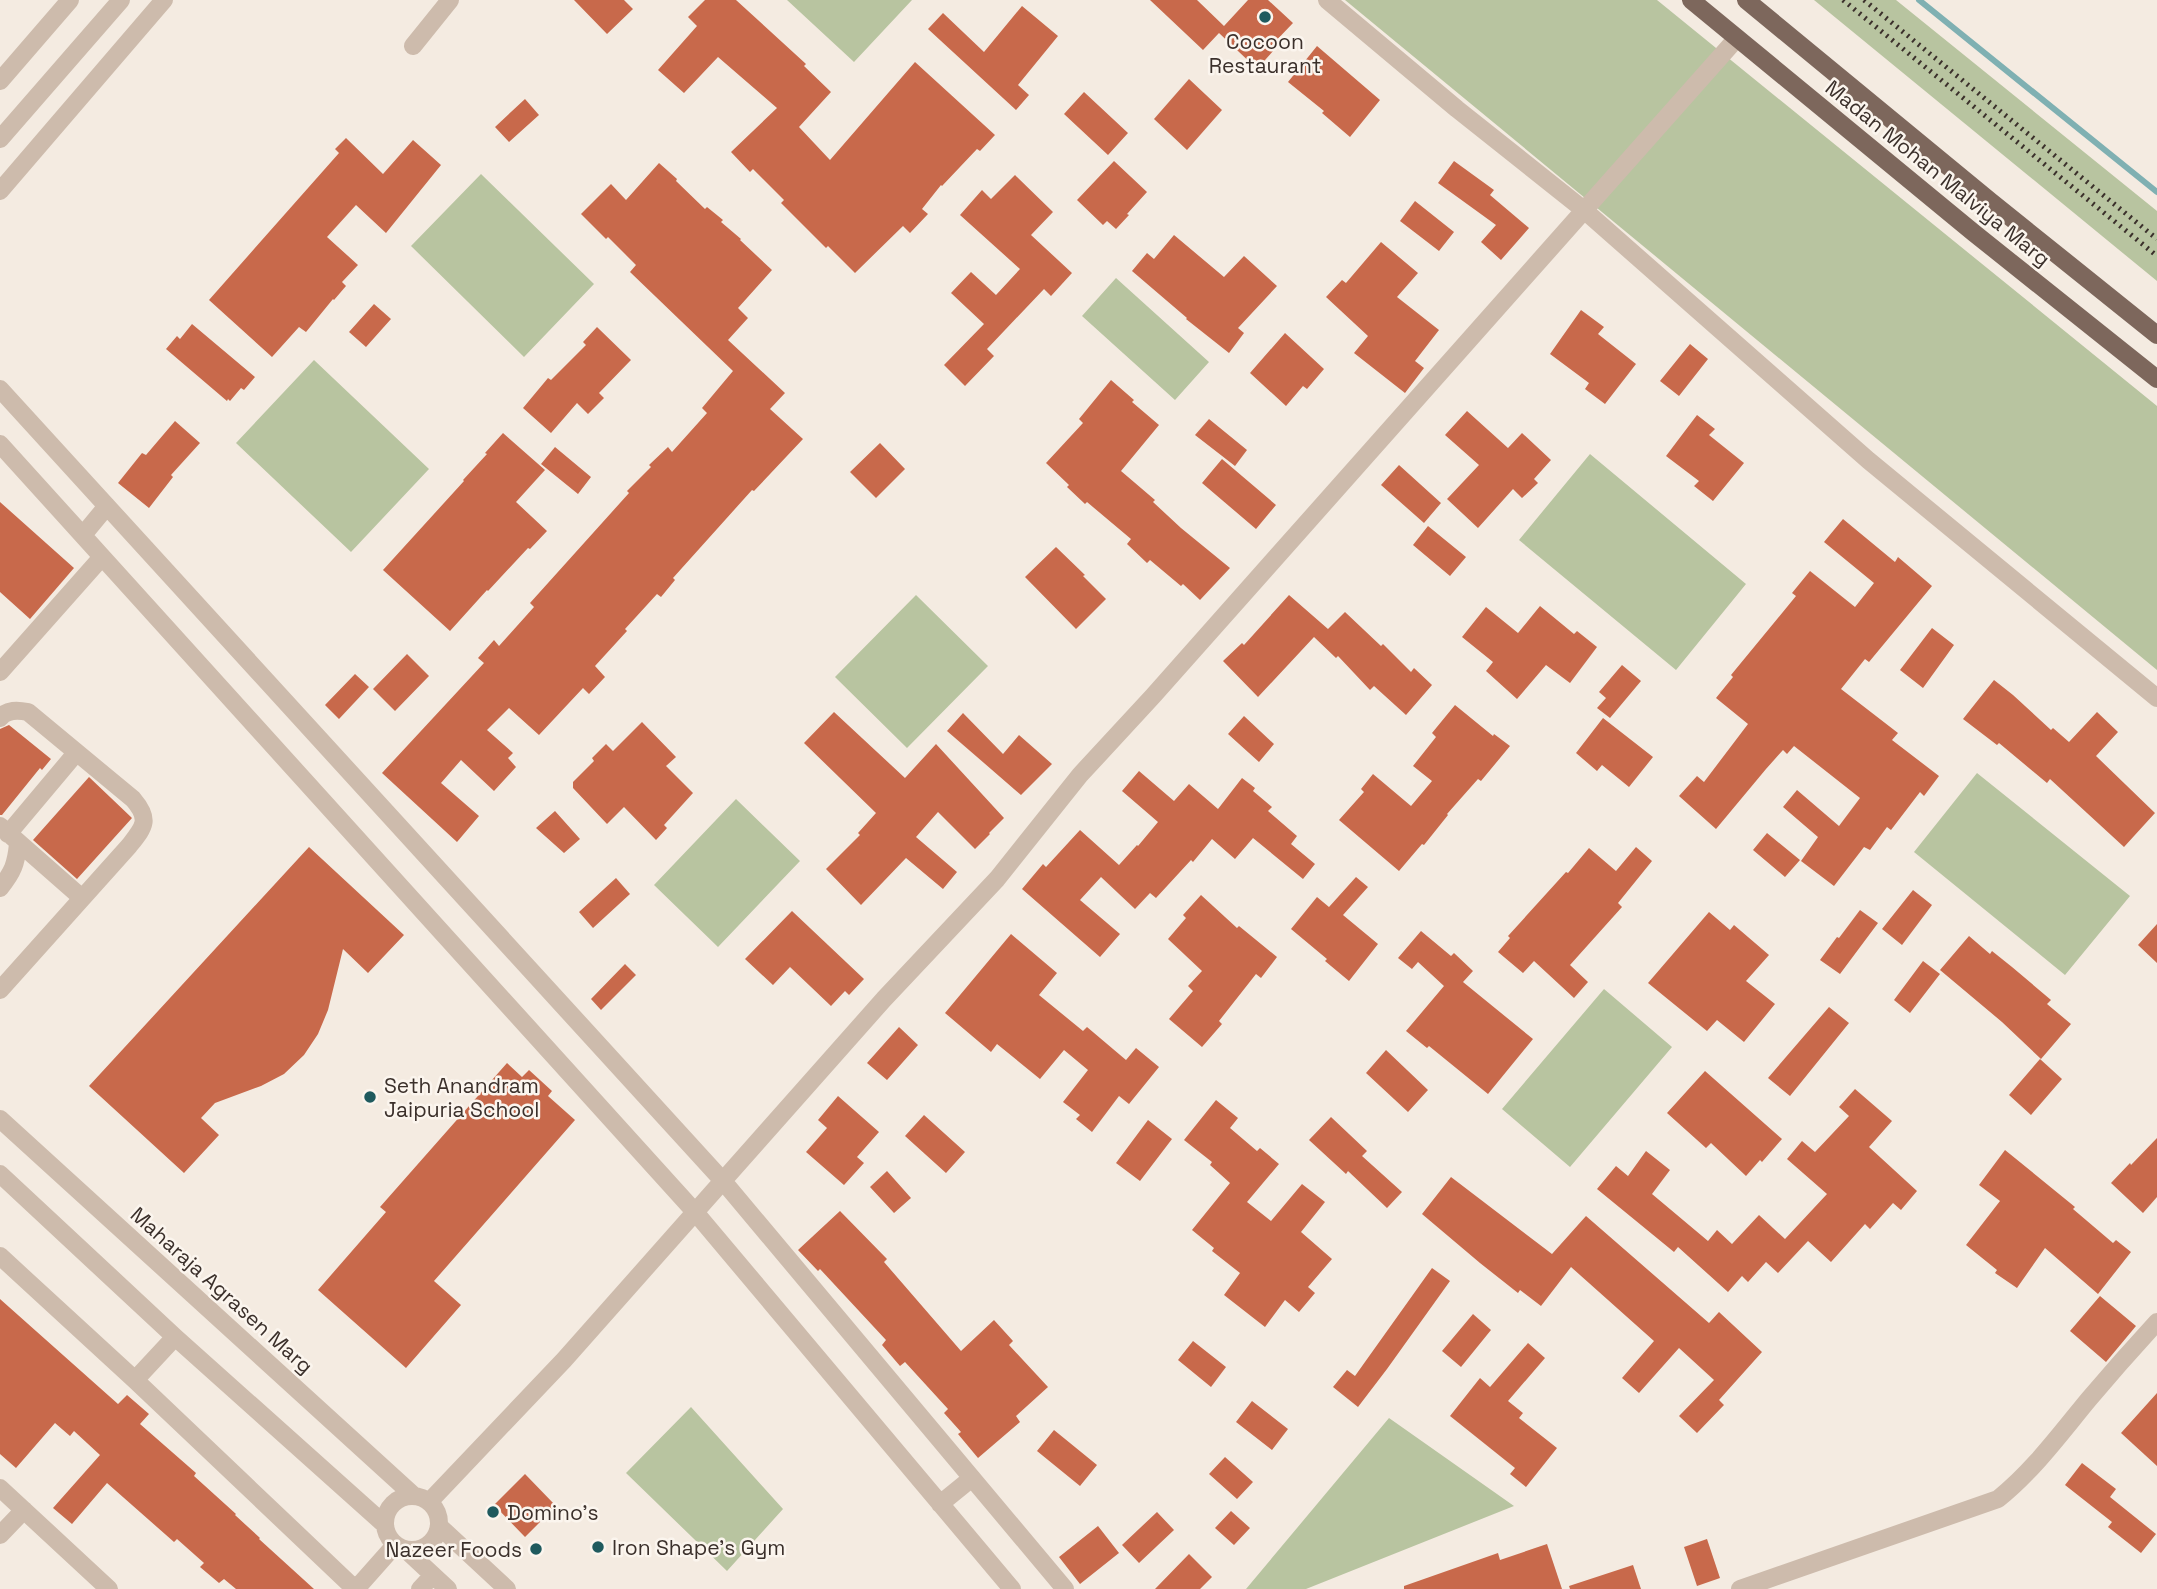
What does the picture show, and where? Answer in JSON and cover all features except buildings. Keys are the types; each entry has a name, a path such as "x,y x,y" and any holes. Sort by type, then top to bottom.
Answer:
{"main road":[{"name":"Madan Mohan Malviya Marg","path":"1690,0 2157,379"},
{"name":"Madan Mohan Malviya Marg","path":"1746,0 2157,335"}],"street":[{"path":"0,81 70,0"},
{"path":"0,139 121,0"},
{"path":"0,191 164,0"},
{"path":"413,46 450,0"},
{"path":"1327,0 1457,109 1584,210 1868,460 2157,698"},
{"path":"448,1589 386,1534 385,1516 395,1501 403,1497 421,1499 564,1360 884,999 997,879 1101,750 1161,687 1737,38"},
{"path":"0,389 723,1181 1065,1589"},
{"path":"0,444 695,1212 1012,1589"},
{"path":"83,535 107,506"},
{"path":"0,672 103,557"},
{"path":"0,718 3,714 17,710 28,712 133,799 144,819 143,828 0,990"},
{"path":"9,834 76,753"},
{"path":"0,888 12,874 16,860 9,834"},
{"path":"9,834 82,898"},
{"name":"Maharaja Agrasen Marg","path":"0,1119 435,1509 439,1526 507,1589"},
{"path":"0,1174 175,1337 384,1524"},
{"path":"0,1256 356,1589 401,1548"},
{"path":"1740,1589 1997,1499 2035,1465 2099,1386 2157,1322"},
{"path":"135,1380 175,1337"},
{"path":"940,1504 972,1478"},
{"path":"0,1488 109,1589"},
{"path":"0,1535 24,1510"},
{"path":"401,1548 415,1550 431,1543 439,1526"},
{"path":"419,1589 433,1575"}],"green space":[{"path":"787,0 912,0 854,62"},
{"path":"1345,0 1657,0 2157,406 2157,670"},
{"path":"1814,0 1896,0 2157,211 2157,281"},
{"path":"481,174 594,284 524,357 411,246"},
{"path":"1116,278 1209,362 1175,400 1082,316"},
{"path":"314,360 429,469 351,552 236,443"},
{"path":"1590,454 1746,584 1676,670 1519,540"},
{"path":"916,595 988,666 907,748 835,677"},
{"path":"1977,773 2130,896 2065,975 1914,852"},
{"path":"736,799 800,861 718,947 654,885"},
{"path":"1604,989 1672,1047 1570,1167 1502,1109"},
{"path":"691,1407 783,1509 727,1571 626,1473"},
{"path":"1389,1418 1514,1506 1306,1589 1246,1589"}],"waterway":[{"path":"1919,0 2157,192"}],"railway":[{"path":"1843,0 2157,256"},
{"path":"1864,0 2157,239"}],"place":[{"name":"Cocoon Restaurant","path":"1265,17"},
{"name":"Seth Anandram Jaipuria School","path":"370,1097"},
{"name":"Domino's","path":"493,1512"},
{"name":"Iron Shape's Gym","path":"598,1547"},
{"name":"Nazeer Foods","path":"536,1549"}]}
